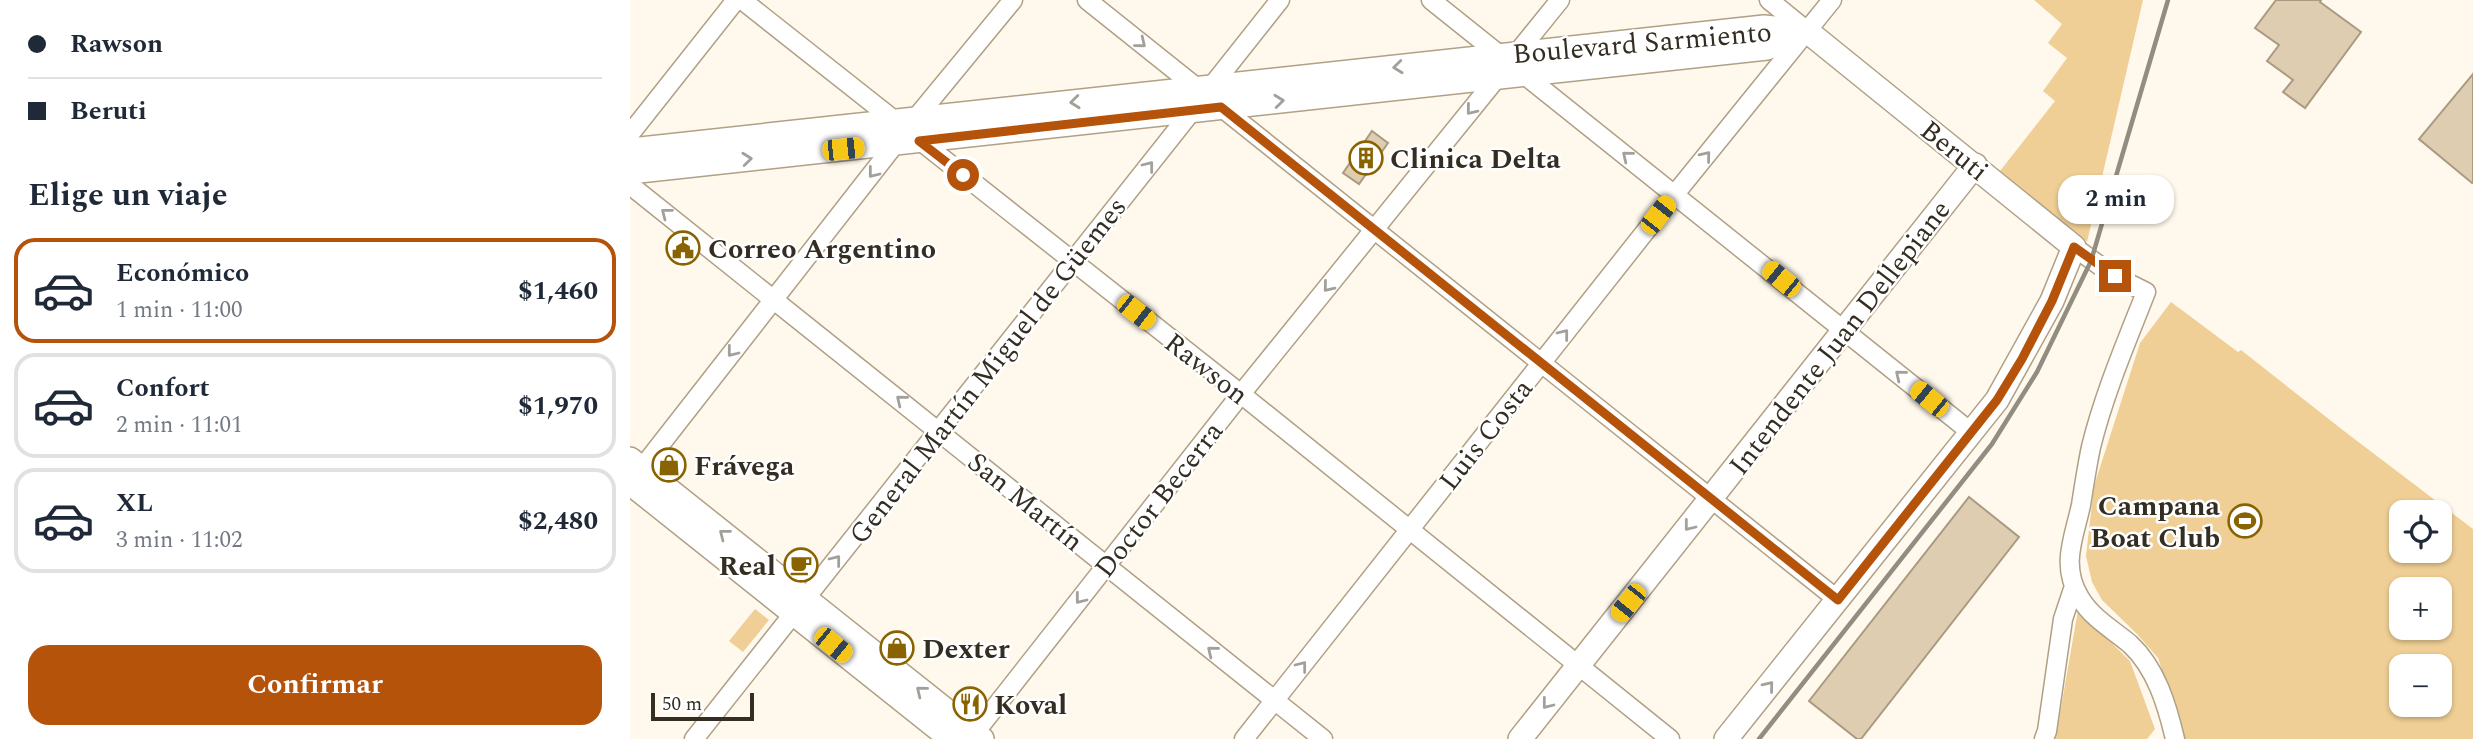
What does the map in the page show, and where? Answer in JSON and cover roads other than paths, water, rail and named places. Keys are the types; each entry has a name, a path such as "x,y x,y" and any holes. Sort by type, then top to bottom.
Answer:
{"main road":[{"name":"Boulevard Sarmiento","path":"630,172 906,131 1206,98 1510,65 1766,48 1807,32"},
{"name":"Beruti","path":"1807,32 2074,247"},
{"name":"Boulevard Sarmiento","path":"630,150 906,131"},
{"name":"Intendente Juan Dellepiane","path":"1520,739 1975,165"},
{"path":"1726,739 1997,400 2052,301 2074,247"},
{"path":"632,475 800,606 975,737"},
{"path":"800,606 951,739"}],"street":[{"path":"630,134 736,0"},
{"name":"Rawson","path":"742,0 1241,394 1670,739"},
{"path":"632,475 1013,0"},
{"path":"1087,0 1206,98 1838,600"},
{"name":"General Martín Miguel de Güemes","path":"694,739 1206,98 1280,0"},
{"path":"1431,0 1972,433"},
{"name":"Doctor Becerra","path":"975,737 1241,394 1560,0"},
{"name":"Beruti","path":"1769,0 1807,32"},
{"name":"Luis Costa","path":"1244,739 1832,0"},
{"name":"San Martín","path":"630,185 1323,739"},
{"name":"Beruti","path":"2074,247 2115,276 2146,292 2109,387 2091,448 2080,510 2072,534 2070,559 2074,586"},
{"path":"2044,739 2063,619 2074,586"},
{"path":"2074,586 2093,615 2131,646 2150,667 2165,703 2175,739"}],"railway":[{"path":"1759,739 1992,444 2037,372 2091,261 2168,0"}],"place":[{"name":"Clinica Delta","path":"1366,158"},
{"name":"Correo Argentino","path":"683,248"},
{"name":"Frávega","path":"669,465"},
{"name":"Campana Boat Club","path":"2245,521"},
{"name":"Real","path":"801,565"},
{"name":"Dexter","path":"897,648"},
{"name":"Koval","path":"970,704"}]}
